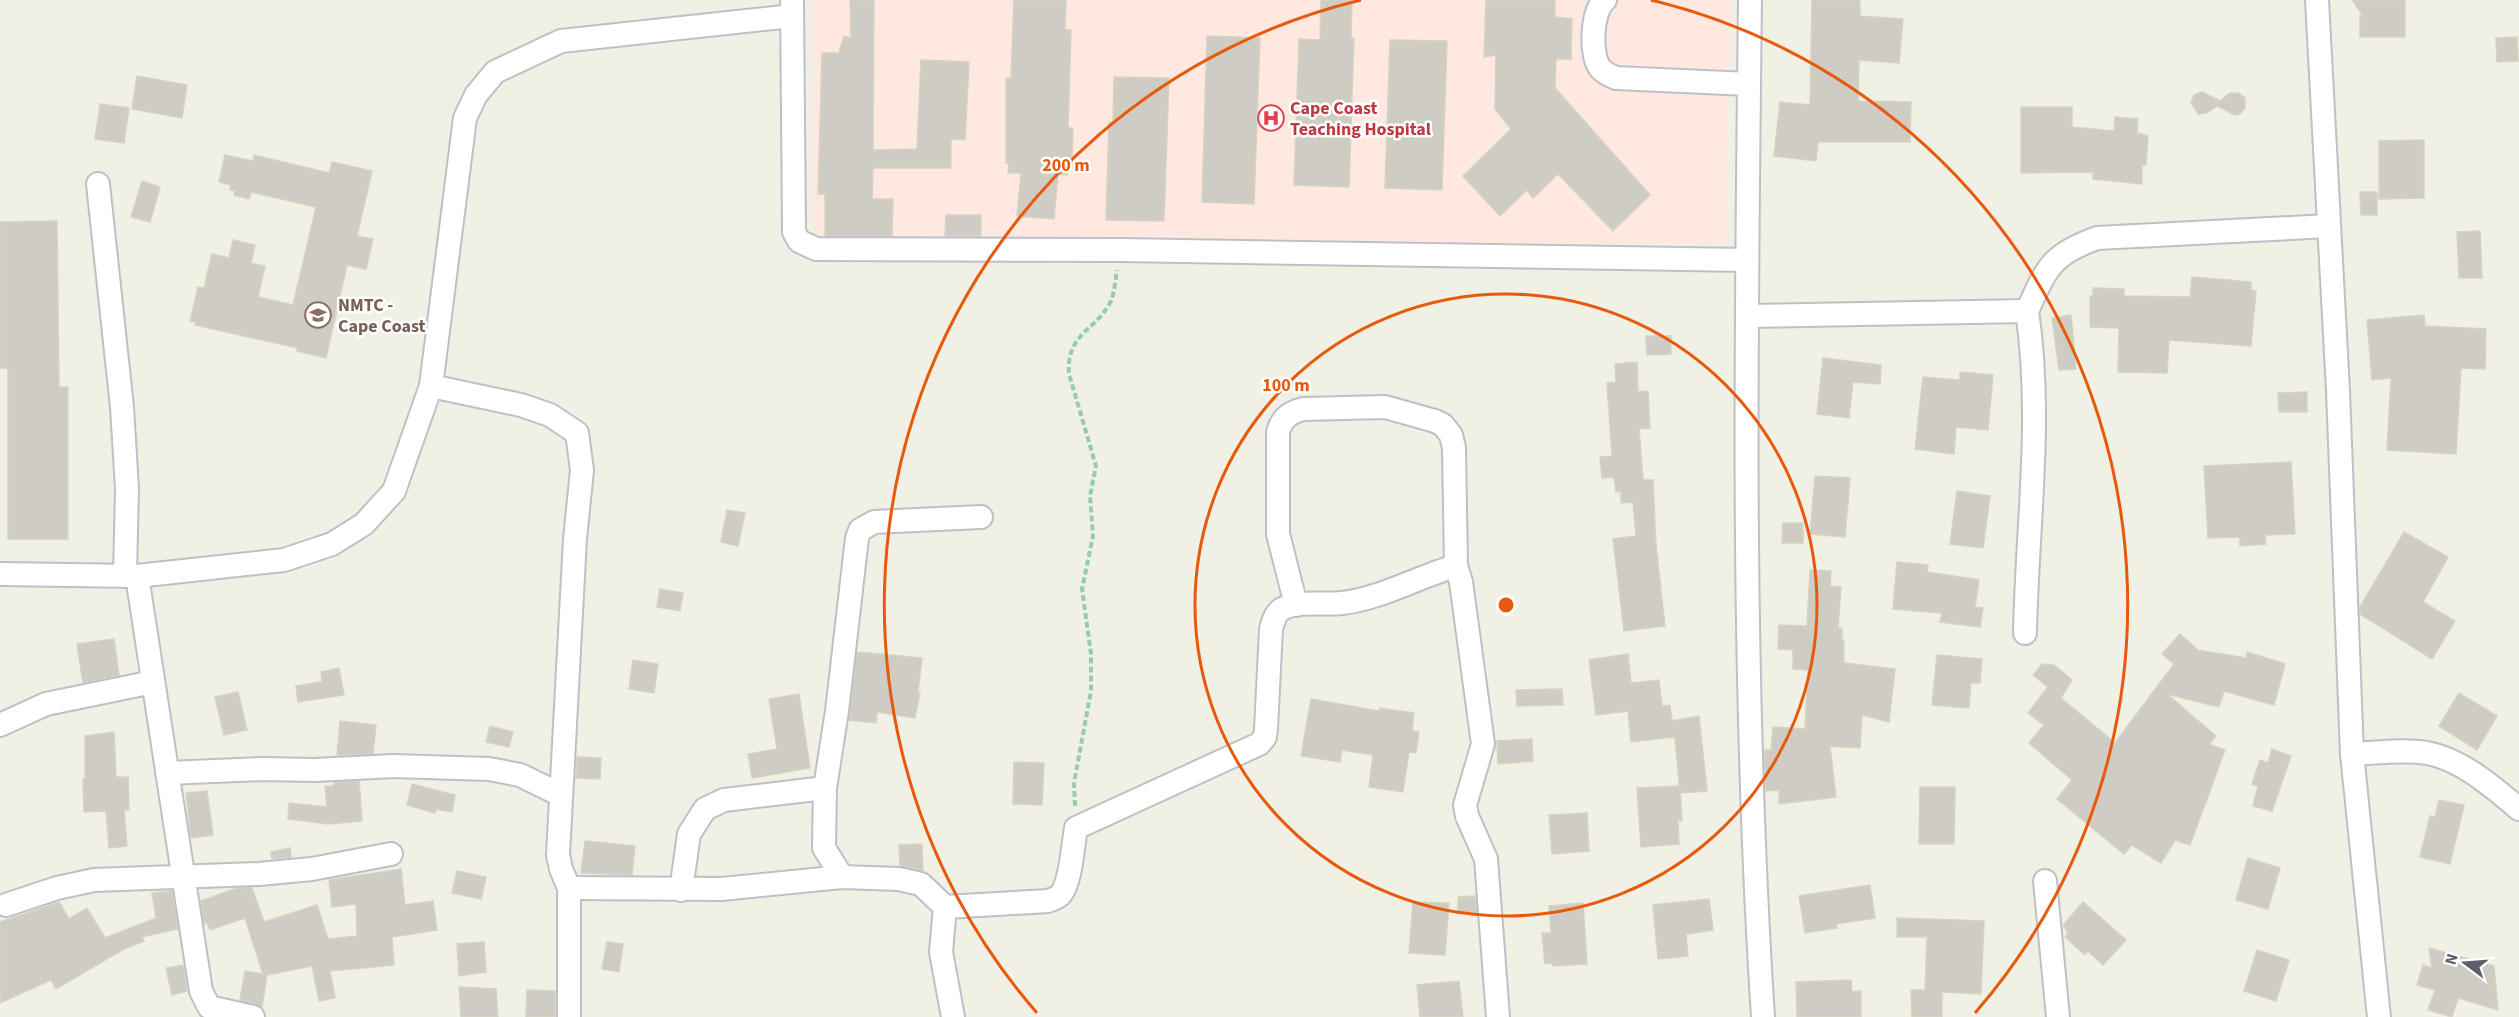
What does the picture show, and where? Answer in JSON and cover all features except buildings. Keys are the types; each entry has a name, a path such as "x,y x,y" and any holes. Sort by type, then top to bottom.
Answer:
{"street":[{"path":"1605,0 1596,12 1593,56 1601,70 1609,75 1617,78 1749,84"},
{"path":"1750,0 1747,625 1757,931 1763,1017"},
{"path":"2317,0 2352,754 2379,1017"},
{"path":"0,574 131,576 284,560 332,544 364,524 394,491 431,386 465,118 476,94 495,72 561,41 792,8 794,232 799,241 816,249 1121,250 1747,260"},
{"path":"98,184 122,407 131,576 153,681 204,1012 253,1017"},
{"path":"2025,633 2026,571 2032,521 2034,381 2034,356 2027,311 2045,272 2056,257 2075,246 2097,238 2329,226"},
{"path":"1747,316 2027,311"},
{"path":"431,386 521,405 550,415 577,433 582,470 575,539 558,855 569,888 569,1017"},
{"path":"1296,605 1278,534 1278,432 1281,422 1290,413 1303,409 1371,406 1385,407 1443,425 1450,435 1454,448 1456,566 1461,582 1483,744 1465,806 1467,816 1486,859 1498,1017"},
{"path":"842,877 824,848 825,788 837,711 857,538 860,530 874,522 981,517"},
{"path":"945,907 1048,901 1056,898 1062,893 1066,883 1076,828 1259,744 1265,736 1266,729 1271,628 1275,616 1282,609 1296,605 1342,603 1369,597 1389,592 1456,566"},
{"path":"0,725 46,704 153,681"},
{"path":"2352,754 2409,751 2428,753 2446,759 2474,775 2519,809"},
{"path":"167,773 394,766 489,769 520,775 561,795"},
{"path":"681,890 689,834 705,809 723,800 825,788"},
{"path":"6,905 57,888 94,880 259,874 312,869 391,854"},
{"path":"569,888 681,890 731,888 842,877 899,879 921,884 931,891 945,907 941,952 953,1017"},
{"path":"2045,881 2058,1017"}],"path":[{"path":"1076,828 1074,783 1091,691 1091,654 1082,589 1093,536 1090,496 1096,466 1069,374 1068,361 1071,349 1109,305 1113,296 1121,250"}],"shaded area":[{"name":"Cape Coast Teaching Hospital","path":"814,0 1730,0 1726,245 814,235"}],"place":[{"name":"Cape Coast Teaching Hospital","path":"1271,118"},
{"name":"NMTC - Cape Coast","path":"318,315"}]}
